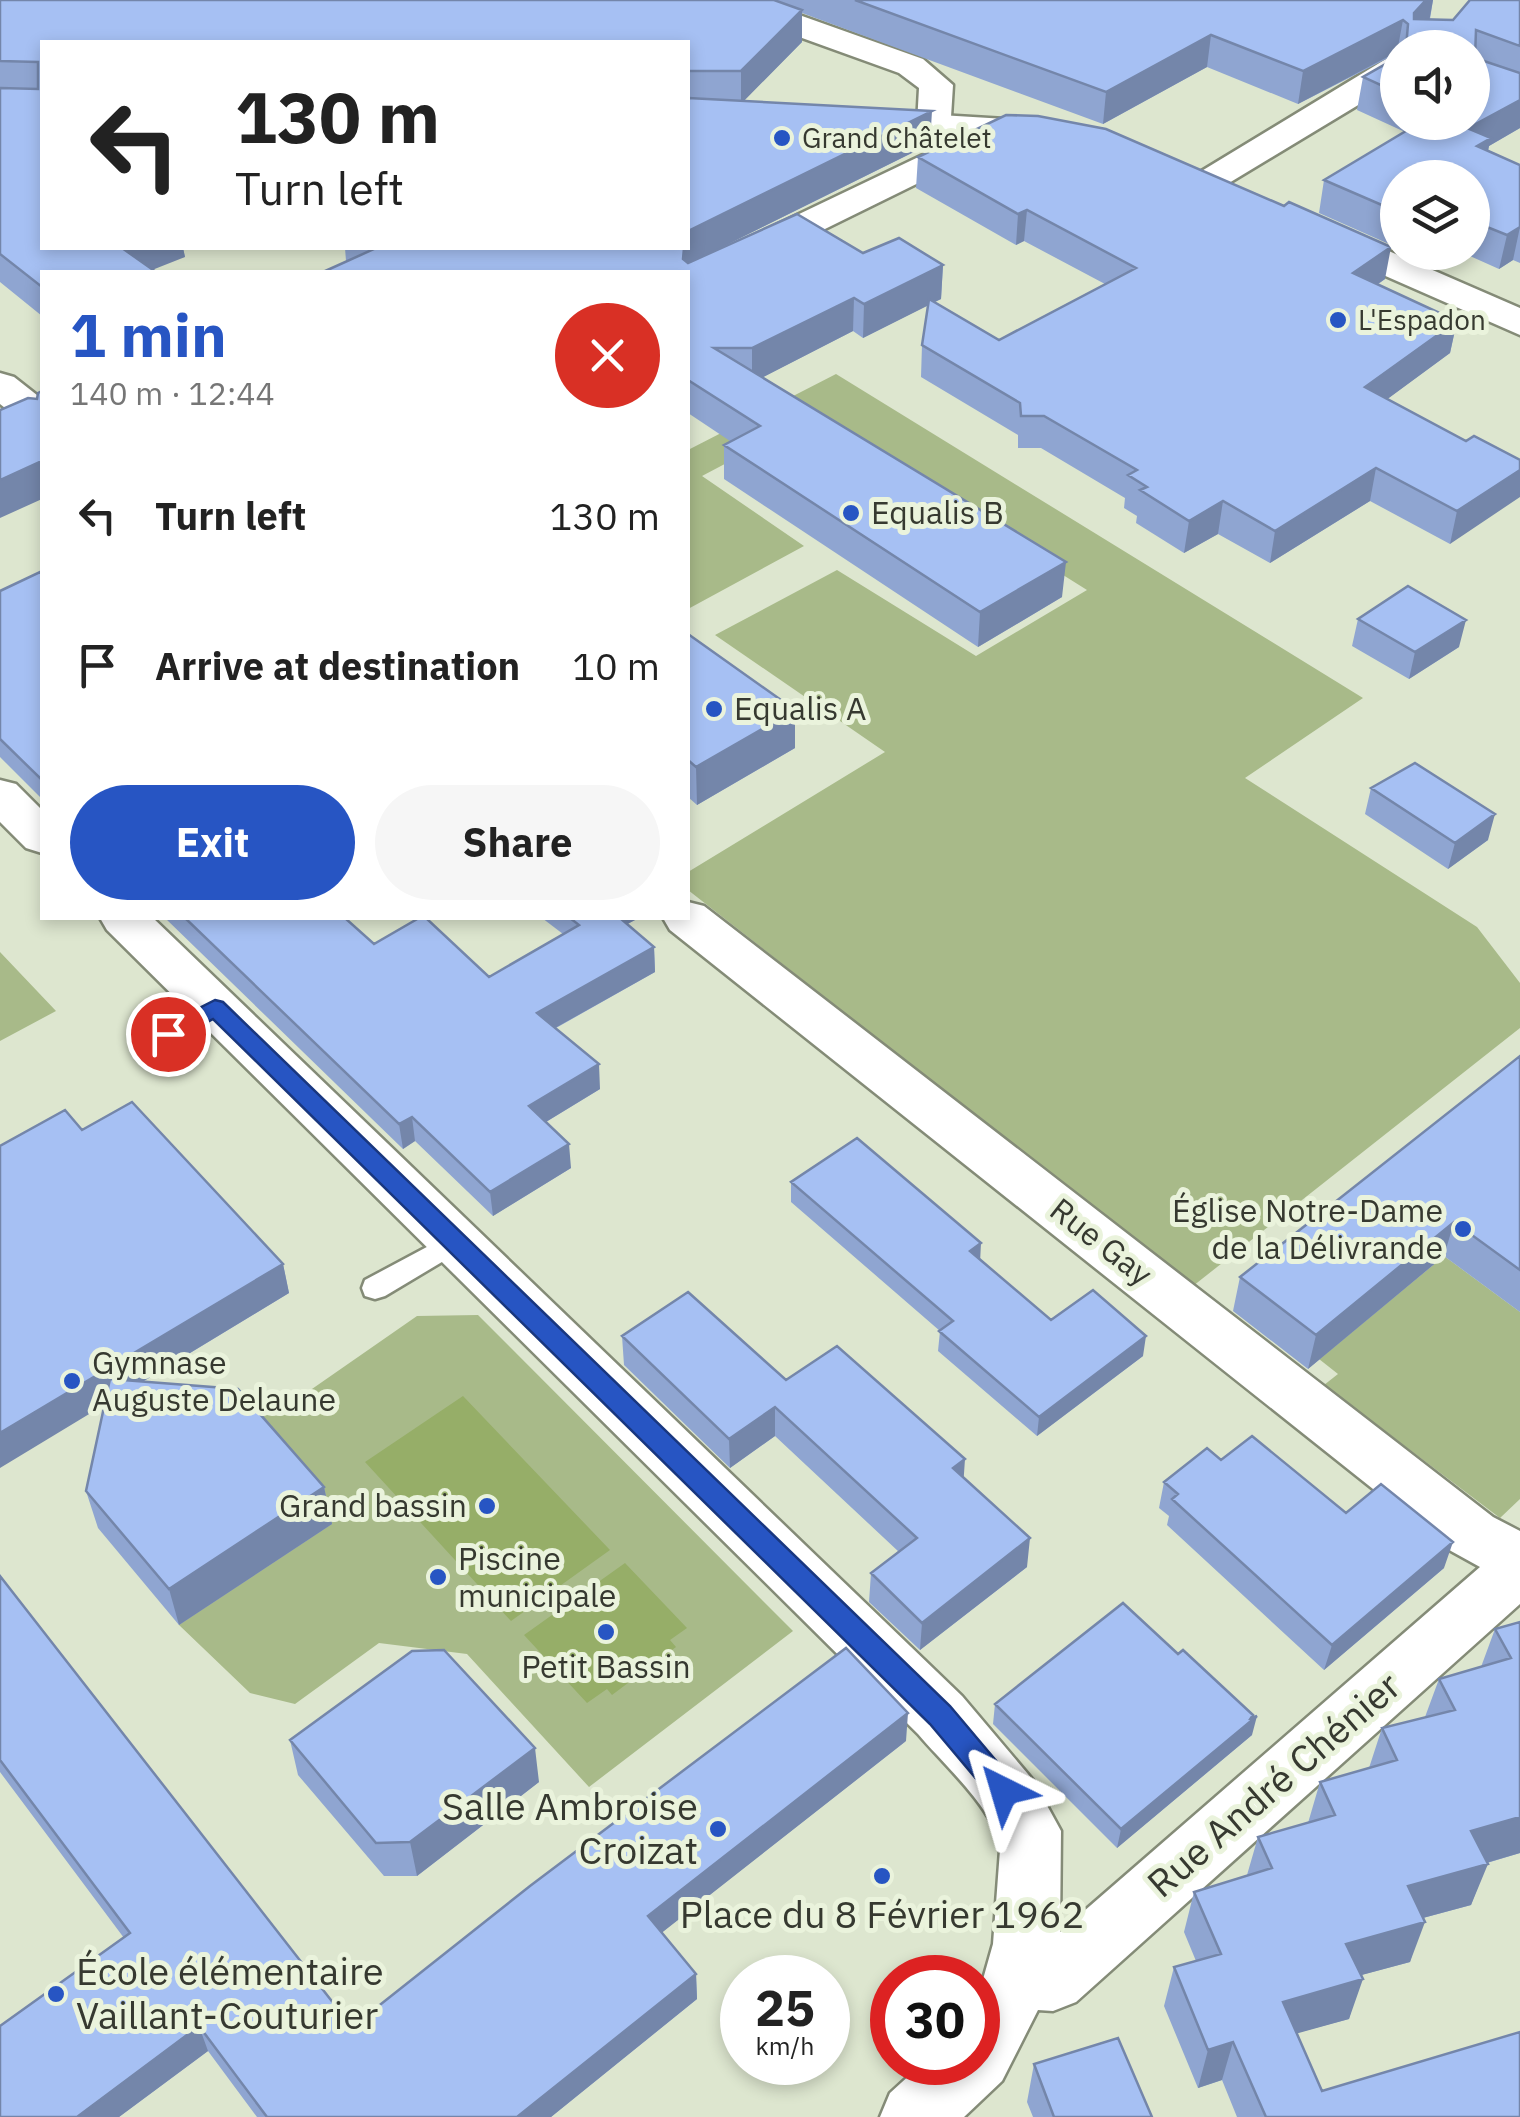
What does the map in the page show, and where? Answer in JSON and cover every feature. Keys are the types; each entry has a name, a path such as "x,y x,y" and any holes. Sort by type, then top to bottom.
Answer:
{"street":[{"path":"690,281 942,158 954,147 936,85 911,66 728,0"},
{"path":"792,24 839,0"},
{"path":"1190,174 1380,75"},
{"path":"819,120 947,124 1086,137"},
{"path":"1190,174 1520,323"},
{"path":"0,384 40,416"},
{"path":"0,796 40,836"},
{"path":"126,920 452,1243 940,1715 1004,1791 1031,1834 1032,1918 1020,1977 1000,2025"},
{"name":"Rue Gay","path":"690,920 1472,1534 1520,1559"},
{"name":"Rue André Chénier","path":"1020,1977 1052,1980 1520,1568"},
{"path":"914,2117 949,2085"}],"lane":[{"path":"144,1047 215,1008"},
{"path":"375,1288 452,1243"}],"shaded area":[{"path":"836,374 1363,698 1245,778 1477,927 1520,983 1520,1028 1193,1286 690,892 690,871 885,752 715,635 837,570 976,656 1087,590 812,418 702,476 804,546 690,608 690,449"},
{"path":"0,952 56,1011 0,1041"},
{"path":"1444,1256 1520,1312 1520,1499 1500,1518 1324,1385 1338,1374 1319,1359"},
{"name":"Piscine municipale","path":"478,1315 793,1631 589,1787 467,1654 379,1643 295,1704 250,1693 179,1625 246,1426 265,1411 267,1394 299,1398 417,1316"},
{"name":"Grand bassin","path":"463,1396 610,1550 511,1621 365,1462"},
{"name":"Petit Bassin","path":"625,1563 687,1628 670,1640 676,1647 612,1695 607,1689 587,1703 524,1635"}],"building":[{"path":"0,0 774,0 802,10 741,71 690,71 690,40 40,40 40,250 125,250 153,270 40,270 40,285 0,254 0,88 38,89 38,62 0,61"},
{"path":"855,0 1426,0 1414,13 1414,19 1453,20 1470,0 1520,0 1520,46 1490,35 1490,30 1408,30 1403,20 1303,71 1211,35 1106,92"},
{"path":"1490,63 1520,73 1520,100 1490,116"},
{"path":"1380,67 1380,85 1363,77"},
{"path":"690,98 932,111 690,230"},
{"path":"1006,115 1038,116 1106,129 1284,206 1289,202 1380,242 1380,255 1353,273 1457,321 1365,387 1466,441 1474,436 1520,460 1520,470 1457,511 1376,468 1275,531 1223,501 1189,521 1140,490 1147,487 1128,475 1137,470 1044,416 1021,416 1020,403 922,345 929,299 999,340 1136,268 1027,210 1018,214 918,157"},
{"path":"1391,140 1488,140 1477,146 1520,165 1520,227 1507,235 1490,228 1490,160 1380,160 1380,204 1324,180"},
{"path":"797,214 863,253 899,238 943,265 864,304 854,298 752,348 714,348 1066,562 980,612 724,445 760,426 690,381 690,270 327,270 372,250 684,250 683,259 688,263"},
{"path":"38,393 40,462 0,480 0,410 28,398 37,399"},
{"path":"40,572 40,778 0,739 0,591"},
{"path":"1408,586 1466,620 1415,652 1358,619"},
{"path":"690,635 795,710 696,767 690,762"},
{"path":"1415,763 1495,814 1455,843 1371,788"},
{"path":"187,920 347,920 374,944 416,920 428,920 489,977 579,925 573,920 622,920 654,947 537,1013 599,1064 529,1106 569,1144 490,1192 412,1117 399,1124"},
{"path":"1520,1056 1520,1270 1454,1222 1316,1335 1240,1277"},
{"name":"Gymnase Auguste Delaune","path":"132,1102 283,1264 0,1433 0,1146 65,1110 82,1130"},
{"path":"857,1138 981,1243 970,1251 1051,1320 1093,1290 1146,1336 1039,1417 939,1331 953,1321 791,1182"},
{"path":"688,1292 786,1380 837,1346 965,1459 953,1468 1030,1538 922,1623 871,1573 917,1538 775,1407 729,1439 622,1336"},
{"path":"110,1379 238,1389 324,1487 169,1589 86,1491"},
{"path":"1252,1436 1346,1513 1381,1484 1453,1542 1332,1645 1172,1499 1178,1494 1164,1482 1207,1448 1221,1460"},
{"path":"0,1576 352,2027 530,1886 846,1648 908,1713 648,1916 696,1974 517,2117 267,2117 199,2026 77,2117 0,2117 0,2026 130,1933 0,1760"},
{"path":"1123,1603 1178,1654 1183,1650 1253,1715 1251,1718 1257,1716 1121,1829 995,1704"},
{"path":"1520,1622 1520,1817 1471,1831 1488,1864 1408,1886 1425,1922 1346,1944 1363,1979 1283,2002 1322,2091 1520,2032 1520,2117 1266,2117 1233,2042 1208,2050 1174,1967 1221,1954 1194,1892 1272,1868 1258,1837 1335,1815 1320,1782 1397,1760 1382,1728 1455,1710 1439,1679 1511,1658 1495,1629"},
{"path":"444,1650 535,1748 410,1842 376,1843 290,1740 412,1651"},
{"path":"1118,2038 1152,2117 1054,2117 1034,2064"}],"place":[{"name":"Grand Châtelet","path":"782,138"},
{"name":"L'Espadon","path":"1338,320"},
{"name":"Equalis B","path":"851,513"},
{"name":"Equalis A","path":"714,709"},
{"name":"Église Notre-Dame de la Délivrande","path":"1463,1229"},
{"name":"Gymnase Auguste Delaune","path":"72,1381"},
{"name":"Grand bassin","path":"487,1506"},
{"name":"Piscine municipale","path":"438,1577"},
{"name":"Petit Bassin","path":"606,1632"},
{"name":"Salle Ambroise Croizat","path":"718,1829"},
{"name":"Place du 8 Février 1962","path":"882,1876"},
{"name":"École élémentaire Vaillant-Couturier","path":"56,1994"}],"route":[{"path":"168,1034 215,1008 940,1715 1004,1791"}]}
